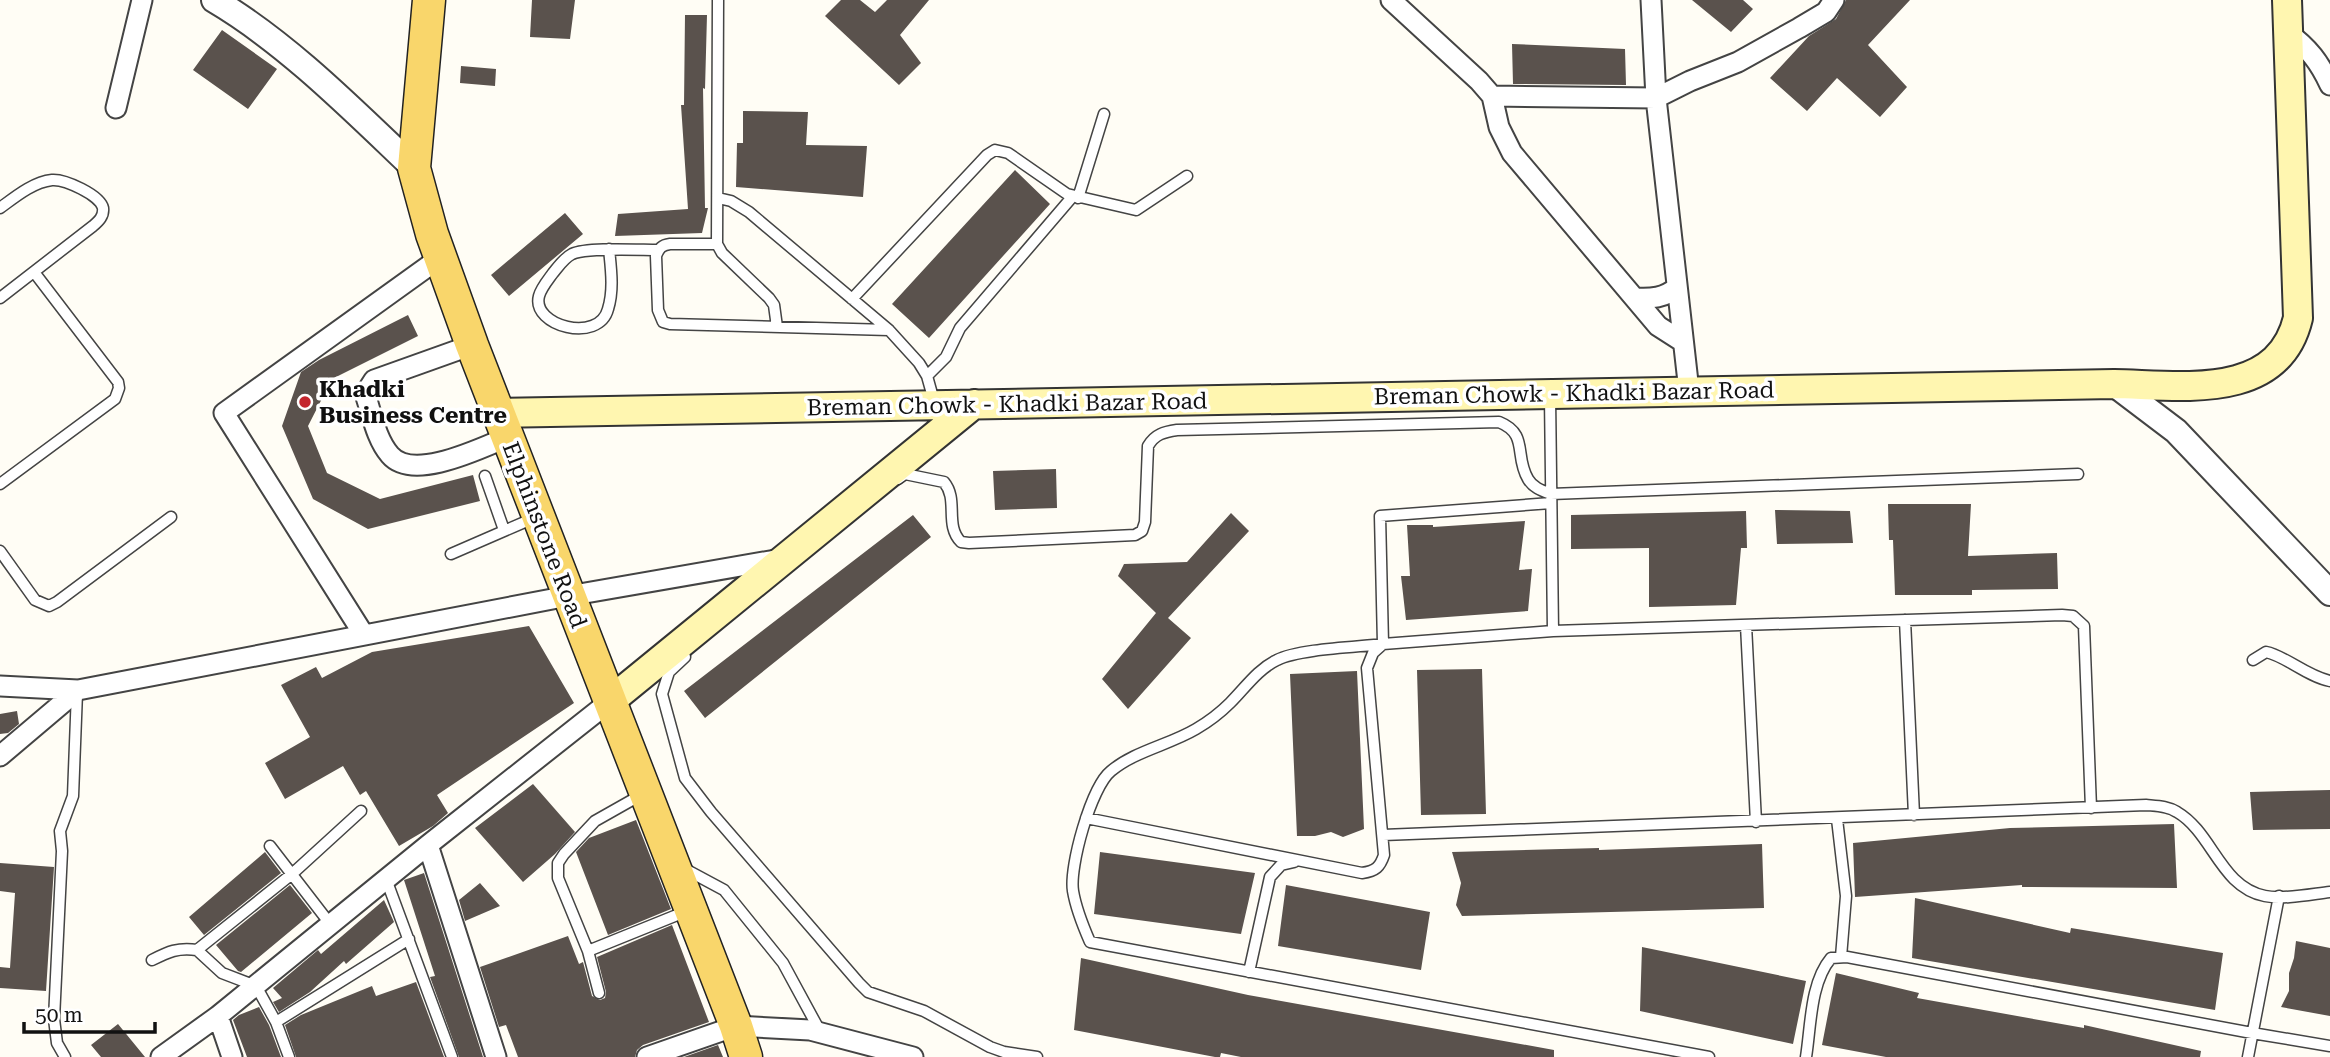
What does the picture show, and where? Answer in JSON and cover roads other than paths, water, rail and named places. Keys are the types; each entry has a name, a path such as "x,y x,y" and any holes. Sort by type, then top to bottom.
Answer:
{"main road":[{"name":"Elphinstone Road","path":"429,0 414,168 432,234 472,345 746,1057"},
{"name":"Breman Chowk - Khadki Bazar Road","path":"504,425 974,404 2234,382 2259,373 2279,358 2293,336 2298,318 2287,0"},
{"path":"609,702 799,554 974,404"}],"street":[{"path":"117,108 142,0"},
{"path":"214,0 242,17 340,98 414,168"},
{"path":"1391,0 1479,80 1492,96 1499,127 1512,153 1658,326 1683,342"},
{"path":"1651,0 1656,98 1689,391"},
{"path":"1492,96 1656,98 1690,80 1738,62 1779,40 1826,12 1834,0"},
{"path":"2288,33 2314,55 2330,85"},
{"path":"363,635 224,413 441,257"},
{"path":"1635,298 1650,299 1669,294 1677,287"},
{"path":"472,345 374,380 365,394 380,437 391,457 415,466 439,463 504,425"},
{"path":"2114,384 2176,431 2330,593"},
{"path":"2176,431 2169,418 2171,410 2185,391 2198,384"},
{"path":"0,686 78,690 799,554"},
{"path":"0,756 78,690"},
{"path":"161,1057 256,986 609,702"},
{"path":"428,845 496,1057"},
{"path":"218,1016 232,1057"},
{"path":"648,1057 736,1026 810,1030 913,1057"}],"lane":[{"path":"718,0 717,244 722,253 769,298 774,305 777,327"},
{"path":"927,376 946,357 960,328 1076,197 1104,114"},
{"path":"852,299 987,155 995,150 1008,153 1076,197 1136,210 1187,176"},
{"path":"0,208 19,194 51,180 62,180 75,185 101,204 104,211 101,219 0,298"},
{"path":"718,198 731,201 749,212 889,330 919,363 927,376 935,405"},
{"path":"717,244 670,244 663,245 658,250 658,310 663,322 889,330"},
{"path":"609,250 612,278 610,299 608,310 601,322 585,328 564,327 546,317 538,305 539,295 559,265 572,254 609,250 658,250"},
{"path":"0,484 115,398 120,388 34,272"},
{"path":"1550,394 1553,631"},
{"path":"799,554 905,474 944,482 950,488 954,536 961,542 1135,535 1142,531 1145,522 1148,446 1153,437 1177,430 1499,422 1517,433 1528,479 1551,499"},
{"path":"1086,818 1363,873 1373,872 1380,866 1384,855 1383,835 1367,668 1373,653 1383,644 1380,516 1551,499 2078,474"},
{"path":"485,476 504,530"},
{"path":"0,551 35,600 49,606 57,603 171,517"},
{"path":"451,554 538,517"},
{"path":"1709,1057 1090,942 1073,889 1075,865 1086,818 1100,783 1108,773 1128,758 1166,744 1198,728 1278,659 1301,654 1383,644 1553,631 2062,614 2073,616 2084,626 2091,808"},
{"path":"1905,620 1914,815"},
{"path":"1746,625 1756,822"},
{"path":"696,648 669,672 662,694 685,778 711,812 868,992 924,1010 990,1047 1037,1057"},
{"path":"2253,660 2266,652 2274,654 2300,670 2330,681"},
{"path":"65,1057 57,1043 54,1020 62,851 60,831 73,796 78,690"},
{"path":"599,993 588,951 558,878 558,863 564,853 596,821 645,792"},
{"path":"1383,835 2163,806 2177,811 2187,819 2233,878 2246,889 2269,897 2330,892"},
{"path":"197,950 292,874 361,811"},
{"path":"1837,819 1846,896 1842,957"},
{"path":"270,846 331,925"},
{"path":"671,861 724,890 783,963 821,1033"},
{"path":"1249,972 1270,877 1280,865 1298,861"},
{"path":"386,879 452,1057"},
{"path":"2248,1057 2279,896"},
{"path":"588,951 690,910"},
{"path":"276,1021 409,939"},
{"path":"152,960 173,950 197,950 222,973 256,986 276,1021 289,1057"},
{"path":"1806,1057 1818,982 1831,958 1842,957 2330,1046"}],"place":[{"name":"Khadki Business Centre","path":"305,402"}]}
